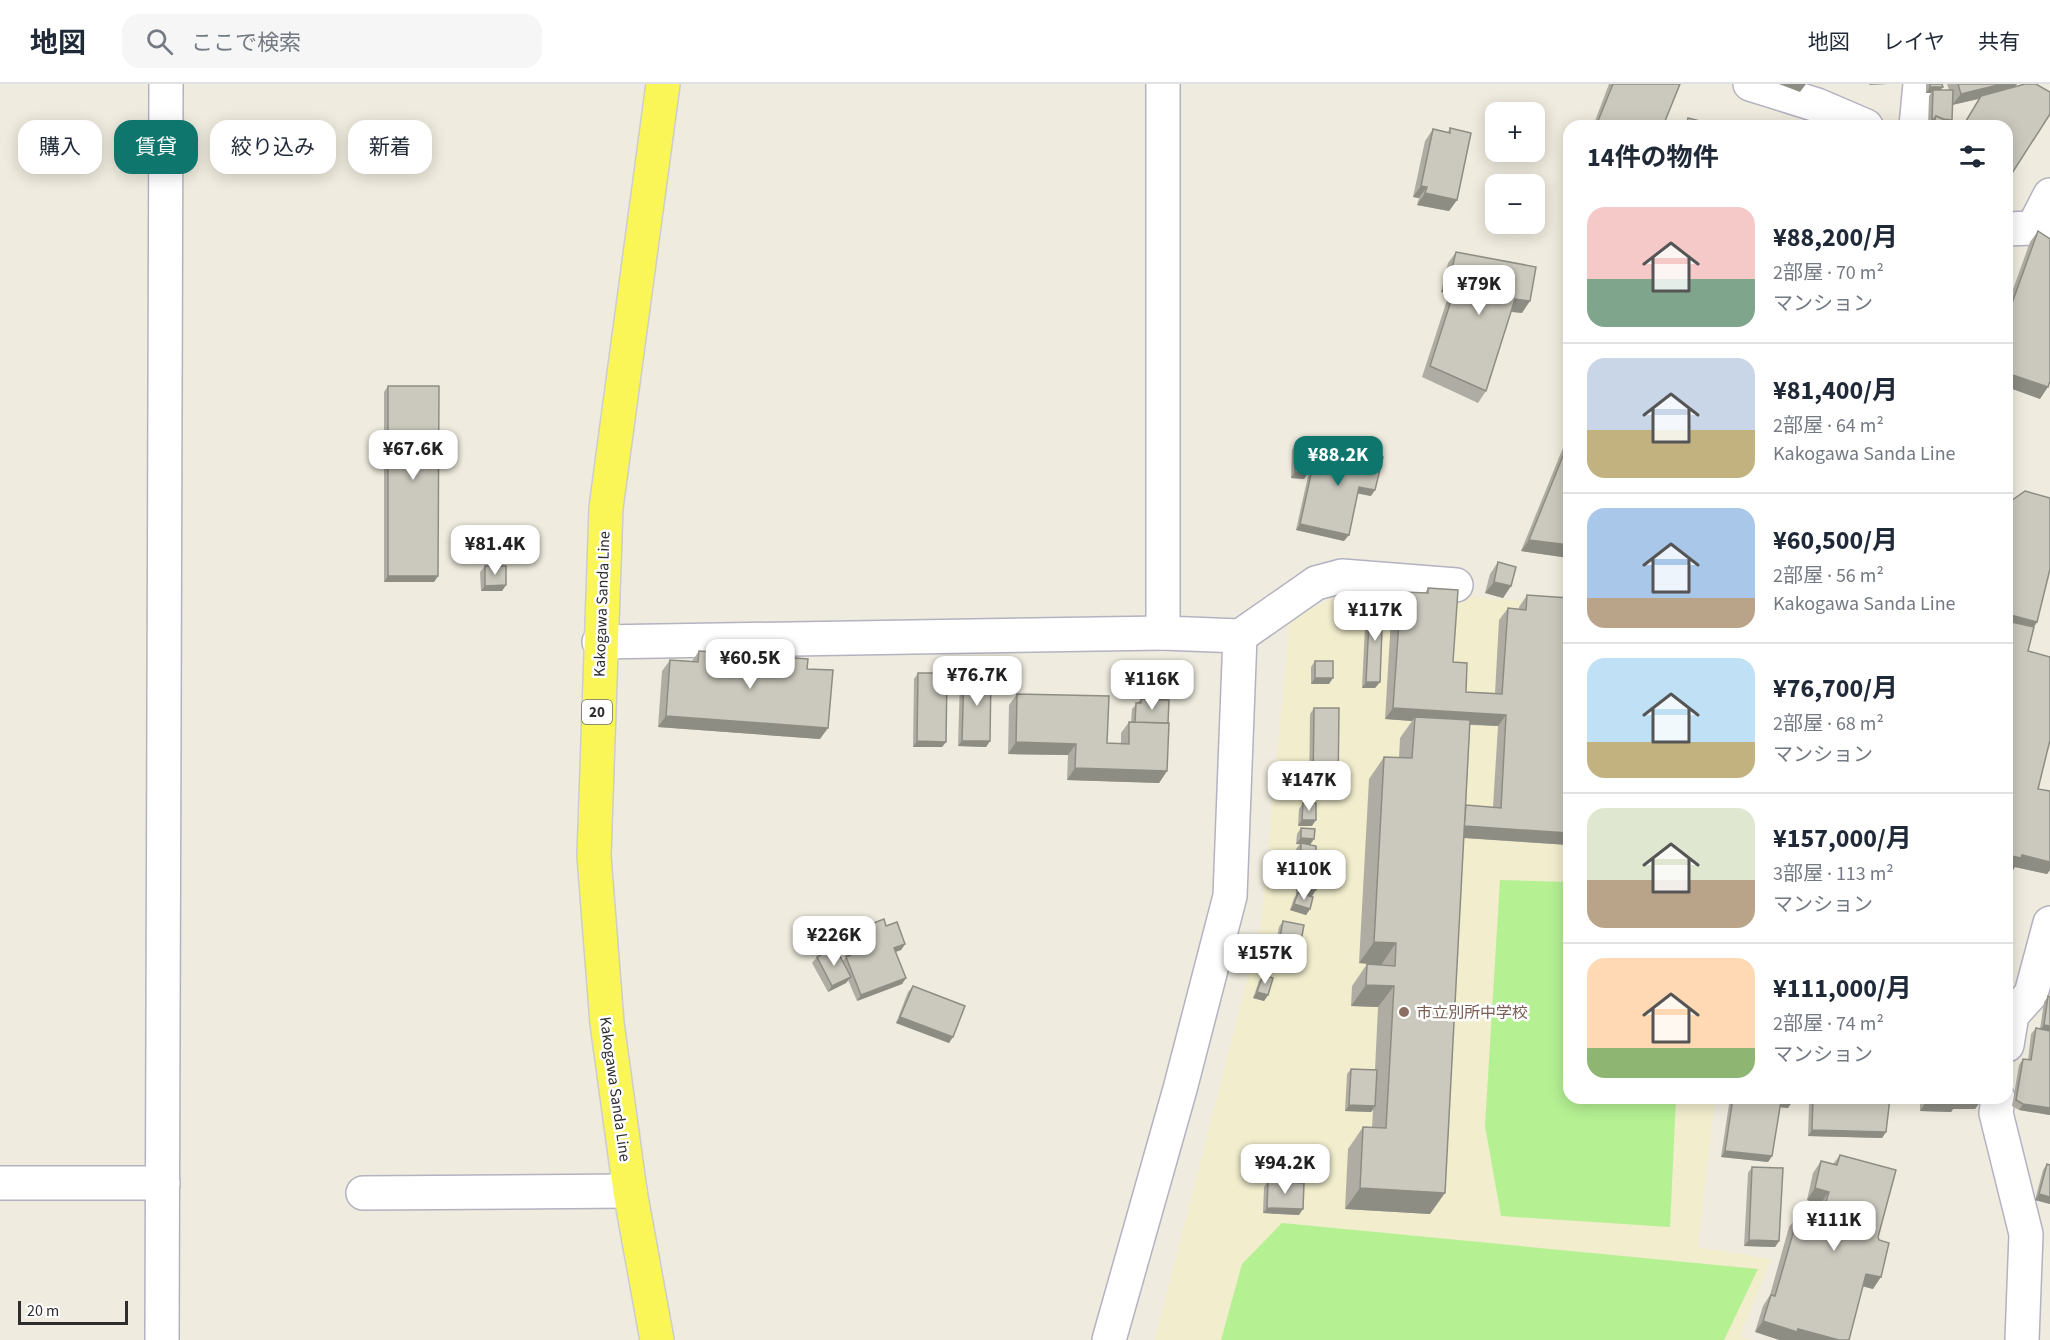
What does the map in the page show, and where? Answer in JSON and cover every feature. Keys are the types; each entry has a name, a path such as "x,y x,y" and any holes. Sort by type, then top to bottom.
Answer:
{"main road":[{"name":"Kakogawa Sanda Line","path":"657,1340 630,1191 607,1023 594,856 599,642 606,508 663,84"}],"street":[{"path":"162,1340 166,84"},
{"path":"1163,84 1163,633"},
{"path":"1750,84 1817,105 1852,120"},
{"path":"1917,120 1920,84"},
{"path":"2030,232 2050,195"},
{"path":"599,642 1163,633 1240,636 1316,583 1342,576 1456,585"},
{"path":"1109,1340 1180,1089 1230,896 1240,636"},
{"path":"2013,1014 2031,994 2050,923"},
{"path":"1997,1104 1996,1113 2026,1234 2022,1340"},
{"path":"0,1183 163,1183"},
{"path":"363,1193 630,1191"}],"shaded area":[{"name":"市立別所中学校","path":"1356,587 1563,604 1563,1104 1714,1104 1698,1247 1771,1259 1740,1336 1750,1340 1155,1340 1261,926 1290,619"}],"green space":[{"path":"1500,880 1563,882 1563,1104 1676,1104 1670,1227 1501,1216 1485,1126"},
{"path":"1282,1223 1758,1269 1724,1340 1221,1340 1242,1264"}],"building":[{"path":"1613,84 1680,84 1665,120 1598,120"},
{"path":"1930,84 1942,84 1943,87 1930,87"},
{"path":"1958,84 2002,84 1961,94"},
{"path":"2025,84 2036,84 2050,92 2050,114 2013,172 2013,120 1967,120 1981,96"},
{"path":"1933,90 1953,90 1952,120 1936,116 1932,119"},
{"path":"1450,128 1471,133 1457,200 1425,193 1427,187 1421,186 1433,129 1450,133"},
{"path":"2038,231 2050,239 2050,381 2048,387 2013,375 2013,300"},
{"path":"1456,252 1536,267 1530,301 1515,299 1486,391 1430,366 1457,282 1449,280"},
{"path":"388,386 439,386 438,576 388,576"},
{"path":"1318,443 1383,457 1375,490 1359,487 1349,535 1300,524"},
{"path":"1296,444 1310,444 1308,473 1295,472"},
{"path":"1563,456 1563,544 1529,540"},
{"path":"2025,491 2050,498 2050,569 2037,622 2013,616 2013,500"},
{"path":"1498,562 1516,567 1511,586 1494,582"},
{"path":"485,566 506,566 506,585 485,586"},
{"path":"1428,588 1458,590 1453,662 1467,663 1466,692 1502,694 1508,608 1526,610 1527,595 1563,598 1563,833 1464,826 1466,805 1501,808 1506,715 1393,708 1401,592 1428,593"},
{"path":"1370,600 1383,601 1380,682 1366,682"},
{"path":"2013,622 2034,627 2028,651 2050,657 2050,740 2038,789 2050,791 2050,862 2022,855 2021,858 2013,856"},
{"path":"699,651 808,659 807,669 833,670 828,728 666,716 670,660 698,662"},
{"path":"1315,661 1333,661 1333,678 1315,678"},
{"path":"918,673 947,673 946,742 917,741"},
{"path":"964,673 991,674 990,741 962,741"},
{"path":"1017,694 1109,696 1107,743 1129,744 1129,722 1169,723 1167,771 1075,768 1076,744 1016,742"},
{"path":"1141,699 1169,700 1168,723 1135,722 1136,703 1141,703"},
{"path":"1314,708 1339,708 1338,788 1313,787"},
{"path":"1415,717 1470,720 1445,1193 1360,1188 1363,1127 1386,1128 1394,986 1366,985 1367,964 1395,966 1396,943 1374,942 1384,757 1412,758"},
{"path":"1303,803 1316,803 1316,820 1302,820"},
{"path":"1301,828 1315,829 1314,839 1301,838"},
{"path":"1301,843 1316,846 1316,890 1300,890"},
{"path":"1298,893 1313,897 1310,909 1294,904"},
{"path":"884,919 886,926 897,922 905,944 894,948 906,978 861,995 846,957 851,955 843,935"},
{"path":"1283,921 1304,925 1297,963 1276,960"},
{"path":"835,947 851,977 832,986 817,957"},
{"path":"1263,975 1273,978 1268,995 1257,992"},
{"path":"913,986 965,1006 953,1037 900,1017"},
{"path":"2048,996 2050,997 2050,1026 2044,1025"},
{"path":"2036,1028 2050,1031 2050,1108 2023,1104 2016,1100 2023,1059 2031,1060"},
{"path":"1351,1069 1377,1070 1375,1106 1349,1105"},
{"path":"1732,1104 1781,1104 1772,1156 1725,1151"},
{"path":"1813,1104 1889,1104 1886,1132 1812,1130"},
{"path":"1840,1155 1896,1170 1878,1237 1879,1240 1889,1243 1881,1277 1866,1274 1849,1340 1839,1340 1798,1329 1797,1332 1763,1321 1771,1295 1775,1296 1798,1216 1820,1221 1829,1192 1815,1188 1821,1161 1837,1165"},
{"path":"2047,1164 2050,1165 2050,1197 2039,1194"},
{"path":"1752,1167 1783,1168 1779,1241 1749,1240"},
{"path":"1268,1181 1304,1183 1303,1209 1267,1208"}],"place":[{"name":"市立別所中学校","path":"1404,1012"}]}
